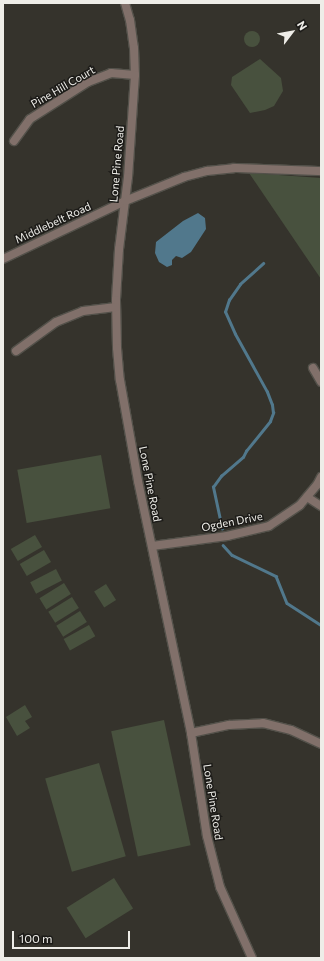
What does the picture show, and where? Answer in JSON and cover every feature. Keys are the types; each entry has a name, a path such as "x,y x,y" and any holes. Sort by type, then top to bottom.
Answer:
{"street":[{"name":"Lone Pine Road","path":"125,3 130,20 134,48 134,75 125,201 118,249 116,307 117,348 120,380 138,481 191,733 207,836 212,858 220,887 252,958"},
{"name":"Pine Hill Court","path":"14,141 30,119 88,82 110,73 134,75"},
{"name":"Middlebelt Road","path":"3,259 125,201 184,177 207,171 254,168 321,172"},
{"path":"16,351 56,322 83,312 116,307"},
{"path":"312,368 321,382"},
{"name":"Ogden Drive","path":"152,546 226,536 269,526 300,505 321,477"},
{"path":"307,497 321,506"},
{"path":"191,733 229,725 263,723 291,730 321,744"}],"green space":[{"path":"252,31 259,36 260,39 255,46 252,47 245,42 244,39 249,32"},
{"path":"260,59 281,78 283,91 274,106 265,110 250,113 231,85 232,77"},
{"path":"249,173 321,178 321,279"},
{"path":"101,455 110,508 27,523 17,470"},
{"path":"35,535 42,547 18,561 11,549"},
{"path":"44,550 51,562 27,576 20,564"},
{"path":"56,569 62,581 36,594 30,582"},
{"path":"64,583 71,594 46,609 39,598"},
{"path":"106,584 116,600 104,608 94,591"},
{"path":"72,597 79,608 55,623 48,612"},
{"path":"80,611 87,622 63,637 56,626"},
{"path":"89,625 95,636 70,650 64,639"},
{"path":"25,705 32,717 25,721 30,728 17,736 6,717"},
{"path":"164,720 191,845 138,856 111,731"},
{"path":"99,763 126,856 72,872 45,778"},
{"path":"114,878 133,909 86,938 67,908"}],"water":[{"path":"198,213 205,218 206,229 191,252 182,258 176,256 172,260 172,265 167,267 159,262 155,253 156,242 183,221"}],"waterway":[{"path":"222,529 213,487 221,476 243,457 246,451 270,421 273,413 272,405 267,392 235,334 225,312 229,300 240,284 263,263"},
{"path":"223,545 232,555 276,576 287,603 321,625"}]}
